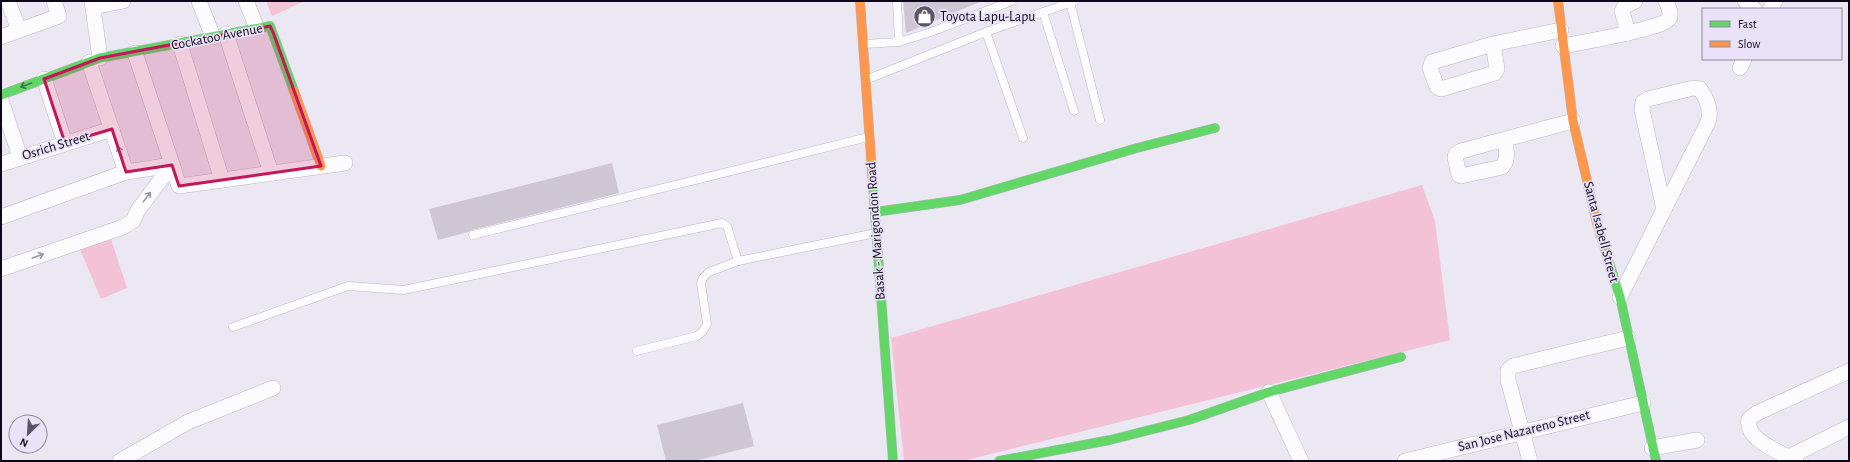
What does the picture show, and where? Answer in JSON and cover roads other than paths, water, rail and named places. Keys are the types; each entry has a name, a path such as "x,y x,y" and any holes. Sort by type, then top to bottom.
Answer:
{"street":[{"path":"8,1 19,30"},
{"path":"1,37 59,16 54,1"},
{"path":"123,1 93,4 95,60 112,129 126,172"},
{"path":"199,1 220,36 271,173"},
{"path":"246,1 257,28"},
{"name":"Basak - Marigondon Road","path":"860,1 893,461"},
{"name":"Santa Isabell Street","path":"1558,1 1573,121 1597,224 1620,297 1654,455"},
{"path":"1628,33 1622,11 1625,6 1635,1"},
{"path":"1563,46 1628,33 1665,23 1669,18 1670,12 1666,1"},
{"name":"Cockatoo Avenue","path":"1,95 95,60 270,26 274,32 321,166"},
{"path":"1493,44 1561,30"},
{"path":"180,44 222,180"},
{"path":"134,53 179,186 344,163"},
{"path":"44,79 65,143"},
{"path":"1620,297 1708,122 1711,114 1706,97 1700,89 1693,88 1648,99 1643,102 1642,110 1664,209"},
{"path":"1,100 20,157"},
{"path":"1505,141 1573,121"},
{"path":"875,212 917,208 960,200 1138,148 1215,128"},
{"name":"Osrich Street","path":"1,164 112,129"},
{"path":"1,217 126,172 172,165"},
{"path":"1,269 123,226 133,221 138,210 172,165"},
{"path":"1530,461 1508,380 1508,370 1513,366 1628,338"},
{"path":"999,461 1110,440 1189,420 1269,392 1401,357"},
{"path":"1849,371 1757,413 1749,419 1748,423 1752,433 1764,444 1792,459 1849,427"},
{"path":"120,461 188,422 273,388"},
{"path":"1269,392 1301,461"},
{"name":"San Jose Nazareno Street","path":"1405,461 1522,431 1643,403"},
{"path":"1654,455 1697,440"}],"lane":[{"path":"897,1 899,42"},
{"path":"863,44 899,42 931,32 1012,1"},
{"path":"865,80 986,32 1072,2 1100,120"},
{"path":"1043,12 1074,111"},
{"path":"986,32 1023,138"},
{"path":"473,235 869,137"},
{"path":"233,327 348,286 404,290 722,223 727,226 738,260"},
{"path":"637,351 684,340 697,336 703,331 707,324 701,283 703,278 709,272 738,260 876,233"}],"place":[{"name":"Toyota Lapu-Lapu","path":"925,17"}]}
